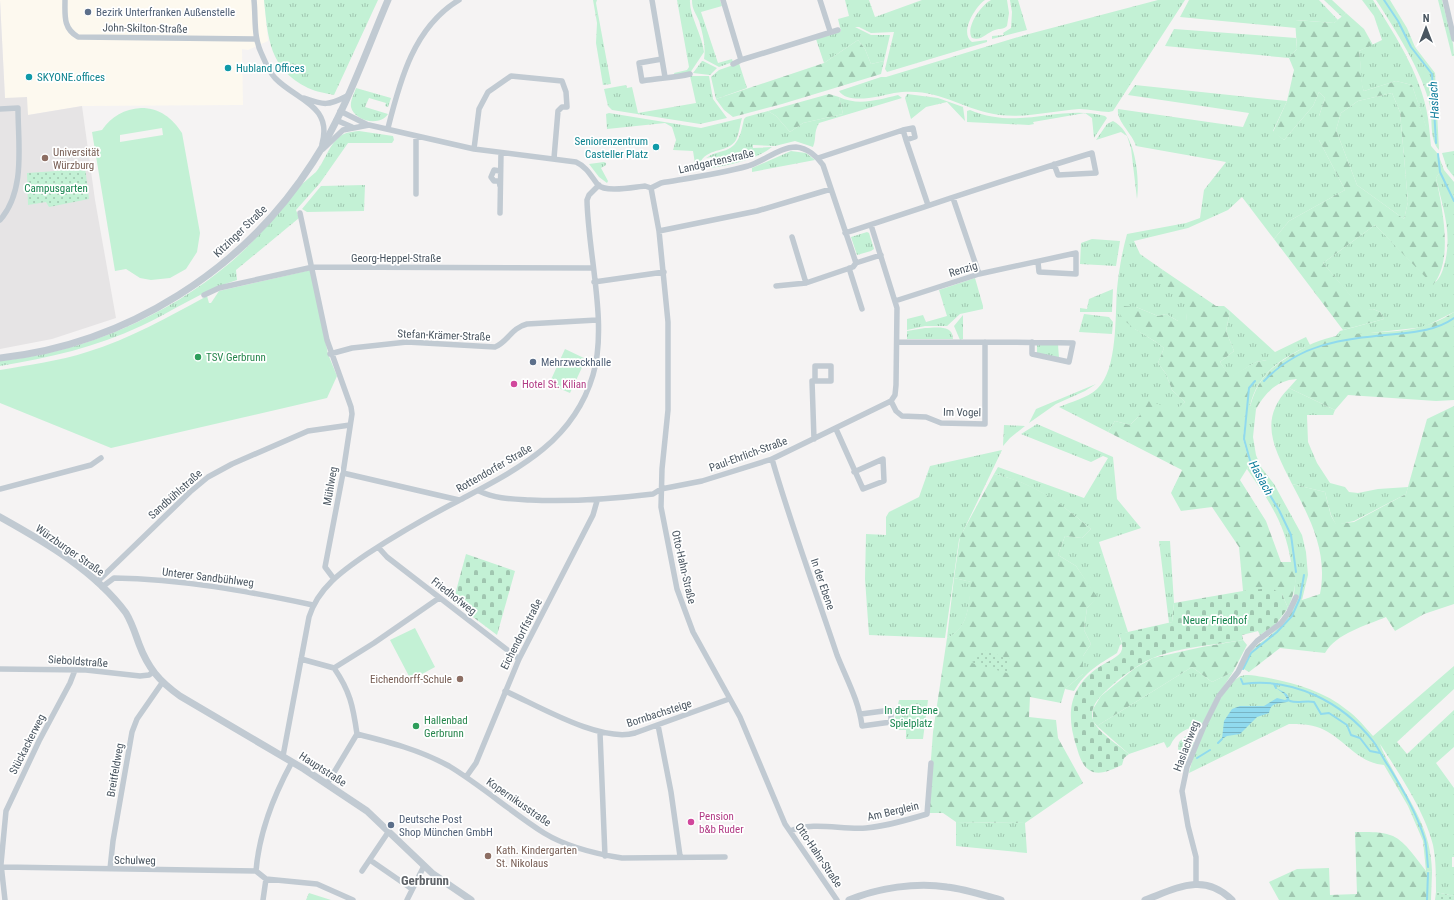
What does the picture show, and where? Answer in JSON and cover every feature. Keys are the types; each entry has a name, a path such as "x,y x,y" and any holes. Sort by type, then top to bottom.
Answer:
{"street":[{"name":"John-Skilton-Straße","path":"65,0 67,27 71,33 78,37 255,39"},
{"path":"254,0 255,39 263,58 275,78 302,97 322,116 326,131 319,152"},
{"name":"Kitzinger Straße","path":"0,358 20,356 95,337 142,316 190,288 238,251 262,227 299,182 319,152 347,96 388,0"},
{"path":"388,128 403,75 420,39 446,9 460,0"},
{"path":"652,0 665,77"},
{"path":"723,0 741,60"},
{"path":"820,0 830,32"},
{"path":"1445,0 1454,39"},
{"path":"733,64 741,60 838,30"},
{"path":"662,59 639,63 642,81 665,77 669,79 690,74"},
{"path":"474,149 479,109 488,92 511,76 553,79 562,81 566,92 567,107 562,107 558,111 554,158"},
{"path":"302,97 317,103 331,104 347,96"},
{"path":"0,109 18,108 19,164 14,198 0,220"},
{"path":"340,111 369,125"},
{"path":"336,120 352,127"},
{"path":"319,152 343,130 352,127 369,125 388,128 474,149 576,162 585,168 599,185 610,189 645,186 652,190"},
{"path":"856,263 823,165 818,158 913,128 915,137 906,140"},
{"path":"903,130 928,206"},
{"path":"416,136 416,194"},
{"name":"Landgartenstraße","path":"652,190 661,183 725,172 748,166 787,148 802,148 818,158"},
{"path":"500,213 501,153"},
{"path":"845,233 1054,164 1092,153 1096,173 1058,175 1054,164"},
{"path":"500,171 494,170 491,176 494,180 499,181 500,186"},
{"name":"Rottendorfer Straße","path":"334,579 378,547 459,500 479,491 524,465 539,454 570,422 584,400 593,375 597,350 597,320 587,200 592,190 599,185"},
{"path":"659,231 757,212 831,189"},
{"name":"Otto-Hahn-Straße","path":"652,190 664,272 668,322 668,410 661,489 661,507 681,602 693,632 740,717 790,831 837,900"},
{"path":"954,198 979,274"},
{"name":"Mühlweg","path":"300,213 313,267 320,310 330,354 352,407 343,473 325,567 334,579"},
{"path":"872,225 897,308 896,385 895,395 891,401"},
{"path":"792,237 806,283"},
{"name":"Renzig","path":"895,301 979,274 1076,253 1076,274 1039,272 1038,262"},
{"path":"776,286 806,283 849,268 856,263 881,255"},
{"name":"Georg-Heppel-Straße","path":"204,295 219,288 313,267 592,268"},
{"path":"849,268 862,309"},
{"path":"594,282 664,272"},
{"name":"Stefan-Krämer-Straße","path":"330,354 352,348 407,342 495,347 521,326 527,324 597,320"},
{"path":"897,342 1032,342 1073,343 1069,362 1032,354 1032,342"},
{"name":"Im Vogel","path":"891,401 896,411 902,416 926,417 941,423 985,424 985,342"},
{"path":"814,439 812,381 815,381"},
{"name":"Paul-Ehrlich-Straße","path":"479,491 494,498 567,502 597,501 653,494 661,489 702,481 772,459 891,401"},
{"name":"Sandbühlstraße","path":"100,584 190,492 208,477 236,462 308,431 350,425"},
{"path":"836,429 854,472 863,489 884,481 883,459 854,472"},
{"path":"0,490 91,465 101,458"},
{"name":"In der Ebene","path":"772,459 810,579 861,714 862,726 890,722 891,710 861,714"},
{"path":"343,473 459,500"},
{"name":"Eichendorffstraße","path":"466,777 476,763 518,659 593,515 597,501"},
{"name":"Würzburger Straße","path":"0,517 56,551 100,584 126,614 146,661 153,672"},
{"name":"Friedhofweg","path":"378,547 387,557 518,659"},
{"name":"Unterer Sandbühlweg","path":"100,584 114,578 176,582 245,591 313,604"},
{"path":"283,756 309,617 313,604 334,579"},
{"name":"Haslachweg","path":"1196,884 1196,857 1184,808 1182,791 1187,767 1204,726 1219,696 1238,671 1248,650 1281,623 1289,612 1296,597"},
{"path":"334,668 374,643 439,598"},
{"path":"301,659 334,668 345,684 353,705 357,734 327,784"},
{"name":"Sieboldstraße","path":"0,669 75,670 140,676 149,675 153,672"},
{"name":"Stückackerweg","path":"5,900 2,867 4,820 9,800 70,683 75,670"},
{"name":"Hauptstraße","path":"153,672 162,683 180,696 283,756 367,811 424,866 470,900"},
{"name":"Breitfeldweg","path":"110,869 112,841 132,732 137,719 162,683"},
{"name":"Bornbachsteige","path":"505,691 600,733 631,734 729,699"},
{"path":"658,725 671,792 680,856"},
{"path":"600,733 605,856"},
{"name":"Kopernikusstraße","path":"357,734 411,749 434,758 466,777 545,833 577,848 605,856 622,858 680,856 725,857"},
{"path":"292,762 279,788 267,822 257,860 256,871 266,879 317,884 353,900"},
{"name":"Am Berglein","path":"790,831 805,826 842,828 873,827 927,814 931,763"},
{"path":"362,871 389,831"},
{"path":"370,860 412,889"},
{"path":"407,900 424,866"},
{"name":"Schulweg","path":"2,867 256,871"},
{"path":"263,900 266,889 266,879"},
{"path":"1145,900 1185,885 1196,884 1216,888 1232,900"},
{"path":"849,900 880,891 929,885 960,889 1001,900"}],"shaded area":[{"path":"0,0 264,0 268,41 248,50 242,49 243,105 82,106 28,115 5,98"},
{"name":"Universität Würzburg","path":"0,0 5,98 27,97 28,115 82,106 95,200 116,318 52,339 0,349"}],"green space":[{"path":"264,0 378,0 334,95 308,88 285,72 278,62 269,40"},
{"path":"593,0 597,0 596,3 611,84 603,85 596,43 597,23"},
{"path":"677,0 690,0 691,12 701,38 704,52 690,73 675,76 674,73 687,70 689,67"},
{"path":"692,0 720,0 722,6 701,12 718,63 732,59 733,62 719,67 704,59 705,50 703,36 699,21 693,9"},
{"path":"845,0 869,0 875,17 922,0 985,0 973,14 967,33 968,38 972,42 987,40 987,42 887,72 885,69 894,32 871,33 859,27 855,27 871,35 890,35 884,61 871,64 865,49 858,40 824,63 816,39 841,31 838,19 849,16"},
{"path":"991,0 1007,0 1009,13 1007,26 992,31 981,38 972,38 970,34 975,17"},
{"path":"1010,0 1018,0 1027,30 992,39 992,36 1004,35 1003,33 1011,28 1012,12"},
{"path":"1158,0 1185,0 1113,111 1105,112 1079,109 1010,116 986,112 924,93 894,93 857,99 843,95 839,91 881,77 886,77 1025,35"},
{"path":"1189,0 1319,0 1338,20 1334,23 1296,20 1296,28 1180,17"},
{"path":"1324,0 1332,0 1346,13 1342,17"},
{"path":"1362,0 1373,0 1408,60 1422,93 1429,126 1426,127 1412,85 1396,81 1364,91 1359,51 1382,40 1374,16"},
{"path":"1376,0 1390,0 1407,28 1415,47 1435,73 1439,150 1434,140 1430,106 1421,80 1400,38"},
{"path":"1438,0 1442,0 1453,44 1454,56 1452,56"},
{"path":"1346,13 1364,29 1373,45 1359,51 1364,91 1396,81 1412,85 1426,126 1429,126 1431,146 1438,154 1440,172 1436,178 1445,233 1443,262 1433,285 1375,225 1323,263 1363,310 1373,309 1380,312 1384,319 1343,330 1274,239 1289,221 1345,190 1319,140 1319,116 1325,98 1319,92 1313,106 1284,140 1273,132 1287,101 1294,70 1289,58 1297,49 1295,20 1334,23","holes":["1392,93 1400,112 1408,202 1404,219 1357,185 1336,130 1341,113 1358,101"]},
{"path":"1174,29 1296,38 1297,49 1289,58 1165,46"},
{"path":"858,40 865,49 871,64 884,61 881,74 733,117 724,110 716,99 824,63"},
{"path":"702,61 717,68 710,75 693,73"},
{"path":"739,63 747,88 716,99 711,77 719,70"},
{"path":"690,76 709,76 713,99 727,118 700,124 612,110 608,106 604,89 626,85 627,88 632,87 638,113 696,103"},
{"path":"1135,85 1287,101 1273,131 1284,140 1313,106 1319,92 1325,98 1319,116 1319,140 1345,190 1289,221 1274,239 1242,197 1228,210 1188,228 1134,241 1140,254 1163,270 1158,278 1188,306 1186,321 1178,321 1166,314 1158,316 1136,307 1135,329 1164,348 1158,363 1166,374 1172,390 1185,402 1175,411 1140,415 1130,425 1115,421 1108,432 1059,407 1084,397 1097,389 1104,380 1109,369 1114,341 1117,289 1122,254 1127,234 1186,223 1200,218 1204,190 1226,162 1136,146 1119,118 1118,109 1243,127 1249,113 1128,95"},
{"path":"356,88 391,98 388,107 385,106 386,103 369,98 365,107 388,114 384,118 374,121 368,121 357,116 351,107"},
{"path":"1392,93 1400,112 1408,202 1404,219 1357,185 1336,130 1341,113 1358,101"},
{"path":"829,94 839,97 843,114 803,123 790,132 776,116 768,111"},
{"path":"907,94 938,98 963,107 965,121 947,102 926,107 911,119 905,98"},
{"path":"898,95 902,98 819,123 816,130 813,147 795,141 775,146 753,145 753,148 772,147 750,159 726,165 710,168 704,162 712,159 711,157 706,158 728,149 736,143 746,117 768,111 776,116 790,132 803,123 843,114 839,97 846,100 861,102"},
{"path":"148,108 160,112 170,118 182,133 200,233 197,252 186,269 170,278 151,280 140,278 126,269 115,271 92,132 102,130 114,117 119,114 135,109","holes":["162,128 163,135 120,142 120,135"]},
{"path":"970,110 988,116 1006,118 1084,113 1033,122 1034,124 1029,125 967,122 967,111"},
{"path":"609,113 701,128 742,118 737,138 733,144 709,154 701,161 708,168 703,169 702,167 696,170 693,151 673,150 676,140 672,127 665,123 607,129 606,114"},
{"path":"1085,113 1105,116 1107,118 1094,138 1092,118"},
{"path":"1113,121 1126,136 1121,132 1096,140 1107,124"},
{"path":"359,131 393,136 394,140 392,143 348,143 320,183 296,210 299,218 236,270 237,280 212,289 141,326 107,340 72,351 0,366 0,361 62,349 123,329 151,315 206,282 231,262 250,244 302,184 316,172 339,137 347,133"},
{"path":"1128,138 1131,144 1137,167 1137,199 1131,148"},
{"path":"791,151 806,153 815,160 752,172 752,168"},
{"path":"1454,151 1454,177 1447,168 1442,153"},
{"path":"1438,154 1444,170 1454,182 1454,312 1424,327 1335,337 1340,331 1384,319 1380,312 1373,309 1363,311 1323,263 1375,225 1433,284 1440,276 1447,255 1448,243 1444,211 1436,178 1440,172"},
{"path":"604,162 606,165 601,168 608,181 607,183 599,177 589,164"},
{"name":"Campusgarten","path":"85,167 89,199 49,207 46,202 28,205 27,173"},
{"path":"365,185 364,211 307,212 302,209 321,186"},
{"path":"867,232 869,233 874,249 857,255 851,237"},
{"path":"1092,239 1120,241 1116,266 1080,264 1081,243"},
{"name":"TSV Gerbrunn","path":"311,270 328,354 337,376 327,398 111,448 0,403 0,370 55,360 103,347 163,320 207,296 209,303 211,303 219,291"},
{"path":"1163,270 1216,306 1224,306 1230,311 1226,331 1234,351 1220,362 1230,377 1256,362 1267,360 1271,363 1249,388 1243,439 1250,464 1240,480 1266,521 1281,562 1296,562 1295,585 1288,608 1282,594 1243,591 1239,547 1212,507 1181,511 1171,493 1182,470 1108,432 1115,421 1130,425 1140,415 1138,405 1146,400 1175,410 1185,402 1172,390 1166,374 1158,363 1164,348 1132,327 1126,322 1118,310 1124,306 1136,307 1158,316 1166,314 1178,321 1186,321 1187,306 1157,278"},
{"path":"975,278 983,309 960,314 947,326 925,326 907,330 907,319 923,315 926,322 947,316 939,290"},
{"path":"1113,289 1112,312 1080,312 1080,308 1087,309 1089,299"},
{"path":"1230,311 1275,352 1306,337 1310,345 1280,362 1264,376 1253,395 1250,406 1256,409 1253,437 1256,455 1261,467 1274,484 1302,535 1306,552 1308,575 1302,600 1294,595 1296,562 1291,562 1285,536 1275,513 1247,469 1250,464 1243,438 1249,388 1267,360 1256,362 1230,378 1220,362 1234,351 1226,331"},
{"path":"1454,312 1454,400 1436,401 1348,395 1335,410 1289,388 1297,379 1283,382 1272,388 1256,409 1250,407 1258,385 1262,379 1285,359 1308,346 1332,337 1348,334 1394,331 1424,326"},
{"path":"1084,314 1109,317 1113,322 1112,334 1079,332"},
{"path":"963,315 963,339 960,340 954,326"},
{"path":"925,328 947,329 952,334 953,339 907,339 907,331"},
{"path":"1037,345 1058,345 1059,358 1037,353"},
{"path":"565,349 586,359 570,393 549,384"},
{"path":"1096,384 1085,391 1056,404 1029,423 1036,409"},
{"path":"1289,388 1335,410 1333,415 1307,415 1308,442 1317,463 1330,483 1345,487 1349,492 1358,493 1378,489 1408,487 1406,494 1354,521 1336,525 1331,515 1325,492 1292,484 1275,447 1271,423 1279,400"},
{"path":"1454,406 1454,604 1424,614 1395,631 1386,617 1344,635 1330,646 1325,653 1280,648 1249,672 1242,668 1245,660 1252,650 1275,631 1298,598 1302,600 1320,594 1322,565 1320,551 1306,511 1292,484 1325,492 1331,516 1336,524 1354,522 1406,494 1427,419"},
{"path":"1037,424 1113,457 1117,499 1141,528 1099,542 1128,632 1119,635 1122,644 1120,645 1117,653 1088,673 1074,691 1065,689 1083,674 1083,656 1091,644 1084,630 1087,608 1097,598 1076,566 1058,555 1065,536 1082,538 1091,529 1046,495 1022,483 994,474 998,467 1084,498 1108,458 1103,456 1091,462 1021,434"},
{"path":"1004,425 1025,426 1010,438 1003,446"},
{"path":"1002,450 959,540 945,638 869,635 865,579 866,534 886,535 886,517 889,512 919,497 930,466"},
{"path":"994,474 1022,483 1046,495 1091,529 1082,538 1065,536 1058,555 1076,566 1098,598 1087,608 1084,630 1091,644 1083,656 1083,674 1065,689 1061,703 1030,697 1029,717 1056,720 1058,738 1083,783 1025,823 956,822 943,813 927,813 933,732 947,638 955,633 964,622 969,599 971,582 954,578 960,537"},
{"path":"1159,541 1170,541 1174,603 1172,622 1169,623"},
{"path":"466,554 515,571 497,635 453,602"},
{"path":"954,578 972,582 967,614 964,622 955,634 947,638"},
{"name":"Neuer Friedhof","path":"1271,588 1282,594 1288,608 1276,624 1260,635 1258,631 1242,635 1243,640 1163,654 1141,664 1118,680 1105,692 1098,699 1092,711 1093,720 1103,733 1129,754 1124,758 1122,765 1108,771 1096,773 1086,768 1080,757 1073,734 1071,723 1072,702 1081,683 1099,667 1121,652 1122,645 1119,634 1172,622 1174,603 1243,591"},
{"path":"415,628 435,667 411,680 390,640"},
{"path":"1243,640 1247,645 1233,672 1212,682 1192,667 1097,726 1093,721 1093,709 1101,696 1135,668 1153,658"},
{"path":"980,649 1010,659 1007,673 972,663"},
{"path":"1454,666 1454,689 1397,742 1407,754 1454,710 1454,747 1436,763 1454,788 1454,857 1452,857 1452,867 1454,867 1454,896 1436,892 1435,856 1429,832 1411,793 1380,744 1425,831 1431,857 1432,872 1426,871 1423,841 1408,806 1384,765 1366,760 1336,737 1320,728 1301,724 1289,724 1189,773 1196,750 1208,721 1223,694 1239,677 1251,675 1274,679 1307,688 1338,703 1361,722 1373,736"},
{"path":"1192,667 1212,682 1233,672 1214,701 1202,724 1187,729 1179,734 1167,748 1164,742 1129,754 1097,726"},
{"name":"In der Ebene Spielplatz","path":"899,700 928,700 923,739 906,739 906,730 897,730 895,718"},
{"path":"1186,736 1191,737 1194,743 1188,756 1182,757 1178,749 1179,742"},
{"path":"956,822 1025,823 1027,853 956,846"},
{"path":"1355,832 1384,833 1393,836 1402,842 1426,871 1432,872 1431,900 1279,900 1269,882 1297,869 1329,868 1330,895 1357,894"},
{"path":"1436,892 1454,896 1454,900 1435,900"},
{"path":"309,893 331,900 306,900"}],"water":[{"path":"1276,688 1287,694 1290,701 1272,706 1269,713 1257,717 1240,734 1227,736 1222,739 1224,721 1232,709 1240,706 1264,706 1277,698 1287,699 1284,694"}],"waterway":[{"name":"Haslach","path":"1384,0 1398,21 1411,47 1432,74 1436,143"},
{"name":"Haslach","path":"1438,154 1440,172 1454,201"},
{"name":"Haslach","path":"1264,381 1278,368 1309,350 1359,338 1426,330 1441,325 1454,318"},
{"name":"Haslach","path":"1255,381 1249,388 1244,439 1251,464 1279,510 1291,535 1296,572"},
{"name":"Haslach","path":"1243,669 1251,653 1277,632 1292,616 1300,598 1304,575"},
{"path":"1241,679 1243,684 1280,684 1315,695 1347,715 1361,727 1375,744 1414,812 1425,840 1428,867"},
{"path":"1274,684 1276,688"},
{"path":"1290,701 1314,702 1321,714 1329,713 1347,725 1351,735 1360,738 1370,751 1380,753"},
{"path":"1218,743 1222,739"},
{"path":"1197,758 1210,750"},
{"path":"1427,900 1428,873"}],"place":[{"name":"Bezirk Unterfranken Außenstelle","path":"88,12"},
{"name":"Hubland Offices","path":"228,68"},
{"name":"SKYONE.offices","path":"29,77"},
{"name":"Seniorenzentrum Casteller Platz","path":"656,147"},
{"name":"Universität Würzburg","path":"45,158"},
{"name":"TSV Gerbrunn","path":"198,357"},
{"name":"Mehrzweckhalle","path":"533,362"},
{"name":"Hotel St. Kilian","path":"514,384"},
{"name":"Eichendorff-Schule","path":"460,679"},
{"name":"Hallenbad Gerbrunn","path":"416,726"},
{"name":"Pension b&b Ruder","path":"691,822"},
{"name":"Deutsche Post Shop München GmbH","path":"391,825"},
{"name":"Kath. Kindergarten St. Nikolaus","path":"488,856"}],"district":[{"name":"Gerbrunn","path":"425,880"}]}
